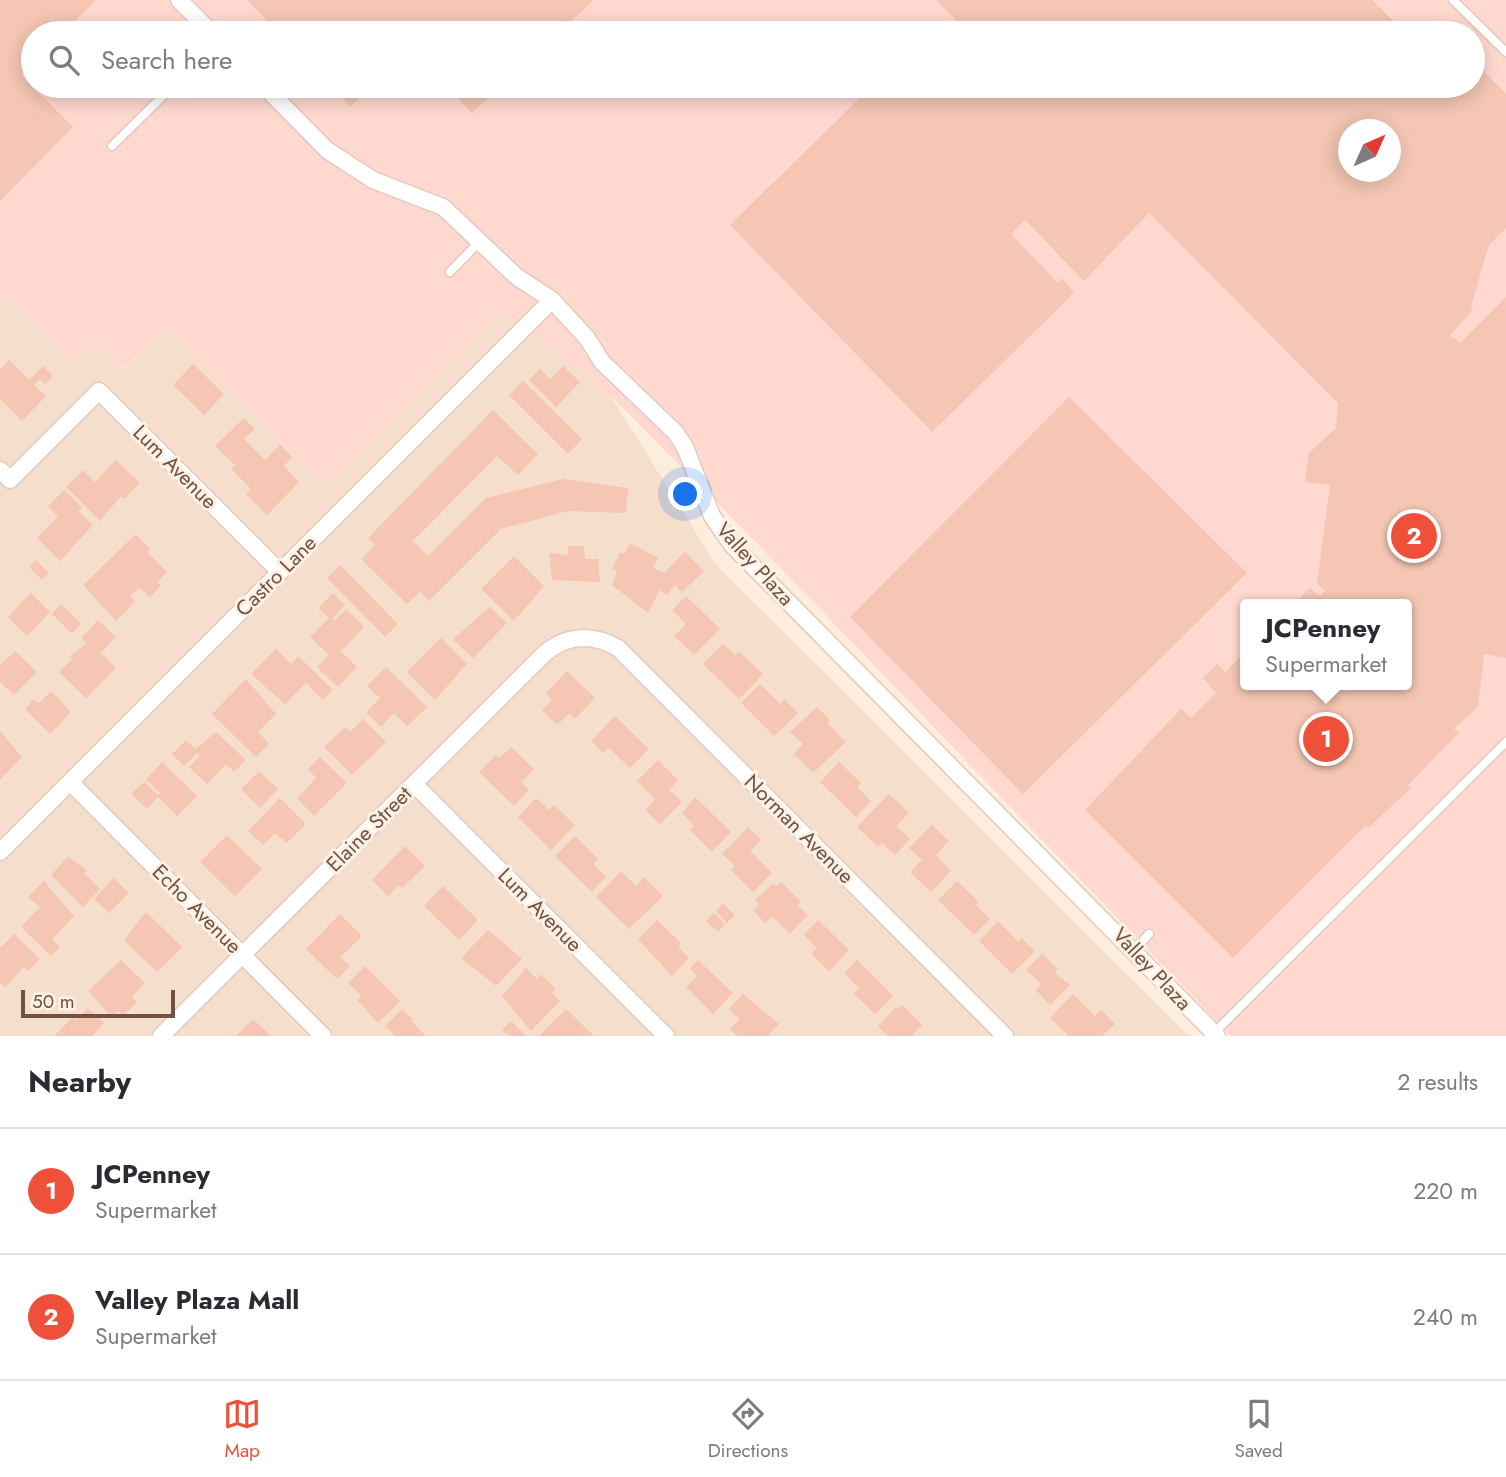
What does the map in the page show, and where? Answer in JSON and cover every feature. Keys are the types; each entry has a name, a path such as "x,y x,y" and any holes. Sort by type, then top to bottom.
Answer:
{"street":[{"path":"179,0 200,21"},
{"name":"Valley Plaza","path":"276,98 327,150 373,180 443,207 517,277 552,300 587,338 601,362 675,432 685,447 712,516 732,545 1135,949 1215,1035"},
{"name":"Castro Lane","path":"0,852 552,300"},
{"name":"Lum Avenue","path":"5,475 99,391 280,572"},
{"name":"Elaine Street","path":"161,1036 553,647 569,639 585,637"},
{"name":"Norman Avenue","path":"585,637 604,640 618,648 1005,1036"},
{"name":"Echo Avenue","path":"70,782 323,1036"},
{"name":"Lum Avenue","path":"414,784 666,1036"}],"lane":[{"path":"1453,0 1474,21"},
{"path":"1485,31 1506,52"},
{"path":"112,146 161,98"},
{"path":"450,272 480,241"},
{"path":"1215,1035 1506,742"},
{"path":"1135,949 1149,934"}],"shaded area":[{"path":"0,0 1506,0 1506,1036 1231,1036 744,530 610,395 501,310 324,486 166,326 122,370 96,345 75,365 0,290"},
{"path":"0,290 75,365 96,345 123,370 166,326 324,486 501,310 610,395 716,565 1189,1036 0,1036"}],"building":[{"path":"0,0 96,0 75,21 21,21 21,98 44,98 73,127 0,201"},
{"path":"247,0 594,0 571,21 267,21"},
{"path":"936,0 1372,0 1393,21 957,21"},
{"path":"1485,72 1506,94 1506,228 1489,245 1471,306 1473,310 1450,335 1460,343 1506,297 1506,658 1484,654 1478,706 1454,729 1459,733 1408,785 1411,788 1368,828 1366,825 1233,958 1085,810 1181,709 1191,718 1216,693 1203,678 1217,664 1225,672 1240,657 1240,690 1412,690 1412,599 1299,599 1310,588 1320,596 1325,591 1317,583 1330,485 1305,482 1309,453 1336,428 1338,403 1149,213 1084,281 1025,220 1011,234 1058,283 1062,278 1074,293 932,432 730,225 860,98 1485,98"},
{"path":"342,98 359,98 351,107"},
{"path":"458,98 488,98 472,113"},
{"path":"9,360 29,380 43,366 53,376 45,384 40,379 34,385 46,396 22,421 0,399 0,370"},
{"path":"193,364 224,394 204,415 173,385"},
{"path":"563,366 580,382 556,407 529,380 540,369 550,379"},
{"path":"523,381 582,439 568,454 509,395"},
{"path":"1069,397 1247,573 1023,794 850,617"},
{"path":"493,410 538,454 518,475 497,456 413,541 428,556 486,498 563,479 628,488 626,513 568,511 501,529 429,601 420,592 407,604 361,559 375,545 368,538"},
{"path":"244,418 255,429 244,439 265,460 280,444 292,457 284,466 299,482 267,515 246,494 251,489 231,469 235,465 215,446"},
{"path":"116,460 140,483 124,499 121,496 100,521 66,487 83,470 95,482"},
{"path":"64,490 82,507 78,511 93,525 60,561 37,538 58,517 48,506"},
{"path":"136,534 150,549 147,552 167,572 157,582 161,585 150,597 139,587 130,596 135,602 116,621 83,585"},
{"path":"630,543 658,558 653,568 664,573 685,552 704,571 682,592 675,585 667,595 660,590 648,613 612,585 617,570 612,569 620,553 624,554"},
{"path":"568,546 584,546 585,559 598,559 600,582 552,580 549,553 568,555"},
{"path":"514,556 544,586 514,621 481,589"},
{"path":"36,560 49,573 42,580 29,567"},
{"path":"340,565 398,624 385,637 327,578"},
{"path":"31,593 50,612 27,636 8,617"},
{"path":"333,593 345,605 332,619 334,621 346,609 364,627 341,651 357,667 338,687 317,667 329,655 310,637 329,618 318,608"},
{"path":"686,596 720,629 694,655 674,636 686,624 672,610"},
{"path":"61,604 81,624 72,634 52,614"},
{"path":"490,607 507,623 473,658 453,639"},
{"path":"98,620 116,637 101,653 116,668 86,698 59,672 72,659 70,656 87,643 81,638"},
{"path":"441,638 467,664 435,700 407,672"},
{"path":"723,644 735,655 739,651 763,674 739,699 703,664"},
{"path":"276,649 291,664 298,656 333,690 323,700 306,683 285,704 251,674"},
{"path":"15,651 37,672 14,695 0,682 0,665"},
{"path":"386,667 427,707 407,726 394,713 381,727 366,712 380,698 367,686"},
{"path":"567,671 595,698 575,719 570,713 557,725 542,710 552,700 546,693"},
{"path":"246,679 276,714 258,732 269,744 256,757 212,714"},
{"path":"760,684 780,704 784,699 798,713 774,736 741,703"},
{"path":"51,691 71,712 50,734 25,709 34,699 39,703"},
{"path":"817,707 830,720 827,723 846,742 813,773 794,754 803,744 790,732"},
{"path":"615,716 649,749 630,768 609,748 603,753 591,741"},
{"path":"363,719 386,742 352,775 324,747 345,727 350,732"},
{"path":"0,731 22,757 0,780"},
{"path":"216,732 246,760 234,772 226,764 207,784 189,767 200,756 197,753 184,766 172,754 186,740 195,749"},
{"path":"511,747 534,769 521,782 529,790 514,806 479,772 496,755 499,758"},
{"path":"320,757 347,783 314,816 297,798 316,778 308,769"},
{"path":"658,760 678,780 669,790 682,802 660,824 645,810 655,799 637,781"},
{"path":"162,762 197,796 177,816 158,797 147,809 131,794 144,782 158,795 160,793 146,779"},
{"path":"839,762 861,783 857,787 871,801 856,817 820,782"},
{"path":"259,771 278,789 260,808 241,789"},
{"path":"889,794 909,813 896,826 910,839 895,855 882,843 878,847 857,827"},
{"path":"695,797 731,832 712,852 690,830 694,826 682,813"},
{"path":"280,798 306,824 287,843 275,833 263,845 248,831"},
{"path":"536,798 549,810 554,805 575,825 551,850 518,817"},
{"path":"932,825 949,841 936,855 951,871 931,892 910,872 922,860 909,848"},
{"path":"748,827 761,840 750,851 772,873 753,892 731,870 735,866 722,854"},
{"path":"227,835 262,869 235,896 200,862"},
{"path":"575,836 598,859 593,864 606,877 592,892 555,856"},
{"path":"405,846 425,866 402,888 399,885 388,896 372,880"},
{"path":"68,857 87,870 84,873 100,889 83,907 51,875"},
{"path":"621,871 636,886 644,877 663,896 629,929 596,897"},
{"path":"114,878 129,893 109,913 94,899"},
{"path":"44,881 74,916 52,939 60,947 51,956 21,927 40,907 28,897"},
{"path":"957,881 979,902 976,905 990,919 974,935 938,900"},
{"path":"781,882 801,902 797,905 808,915 790,934 772,916 765,923 753,910 759,904 755,900 773,883 776,886"},
{"path":"443,886 478,920 459,940 424,906"},
{"path":"723,904 735,915 727,923 716,911"},
{"path":"146,912 182,947 157,972 124,940"},
{"path":"714,913 725,924 718,932 706,921"},
{"path":"340,914 362,936 341,957 350,966 337,979 306,949"},
{"path":"657,920 681,943 678,947 689,958 672,976 638,939"},
{"path":"818,920 849,950 829,971 811,954 817,948 804,935"},
{"path":"998,921 1018,942 1021,938 1035,951 1012,974 979,941"},
{"path":"488,930 522,959 496,986 461,958"},
{"path":"14,934 40,959 28,971 24,967 5,987 0,982 0,948"},
{"path":"1042,954 1058,969 1055,973 1070,985 1050,1005 1036,990 1042,984 1026,970"},
{"path":"121,960 145,983 132,997 137,1002 123,1016 118,1011 112,1017 88,991"},
{"path":"698,960 733,993 713,1014 686,987 697,976 690,968"},
{"path":"857,960 893,996 875,1014 854,994 859,988 844,973"},
{"path":"365,966 400,1001 378,1023 357,1000 361,995 348,983"},
{"path":"526,968 537,979 541,974 556,989 552,993 560,1001 531,1031 502,996"},
{"path":"743,994 779,1024 768,1036 737,1036 730,1029 740,1019 729,1009"},
{"path":"1073,994 1095,1016 1101,1010 1115,1024 1102,1036 1069,1036 1050,1018"},
{"path":"902,1005 922,1025 912,1036 888,1036 878,1026 896,1007 898,1009"},
{"path":"88,1008 104,1023 92,1036 54,1036 73,1017 76,1020"},
{"path":"402,1009 426,1036 395,1036 385,1026"},
{"path":"566,1009 594,1036 539,1036"},
{"path":"253,1019 271,1036 236,1036"},
{"path":"511,1021 526,1036 509,1036 502,1030"}],"place":[{"name":"Valley Plaza Mall","path":"1414,536"},
{"name":"JCPenney","path":"1326,739"}]}
